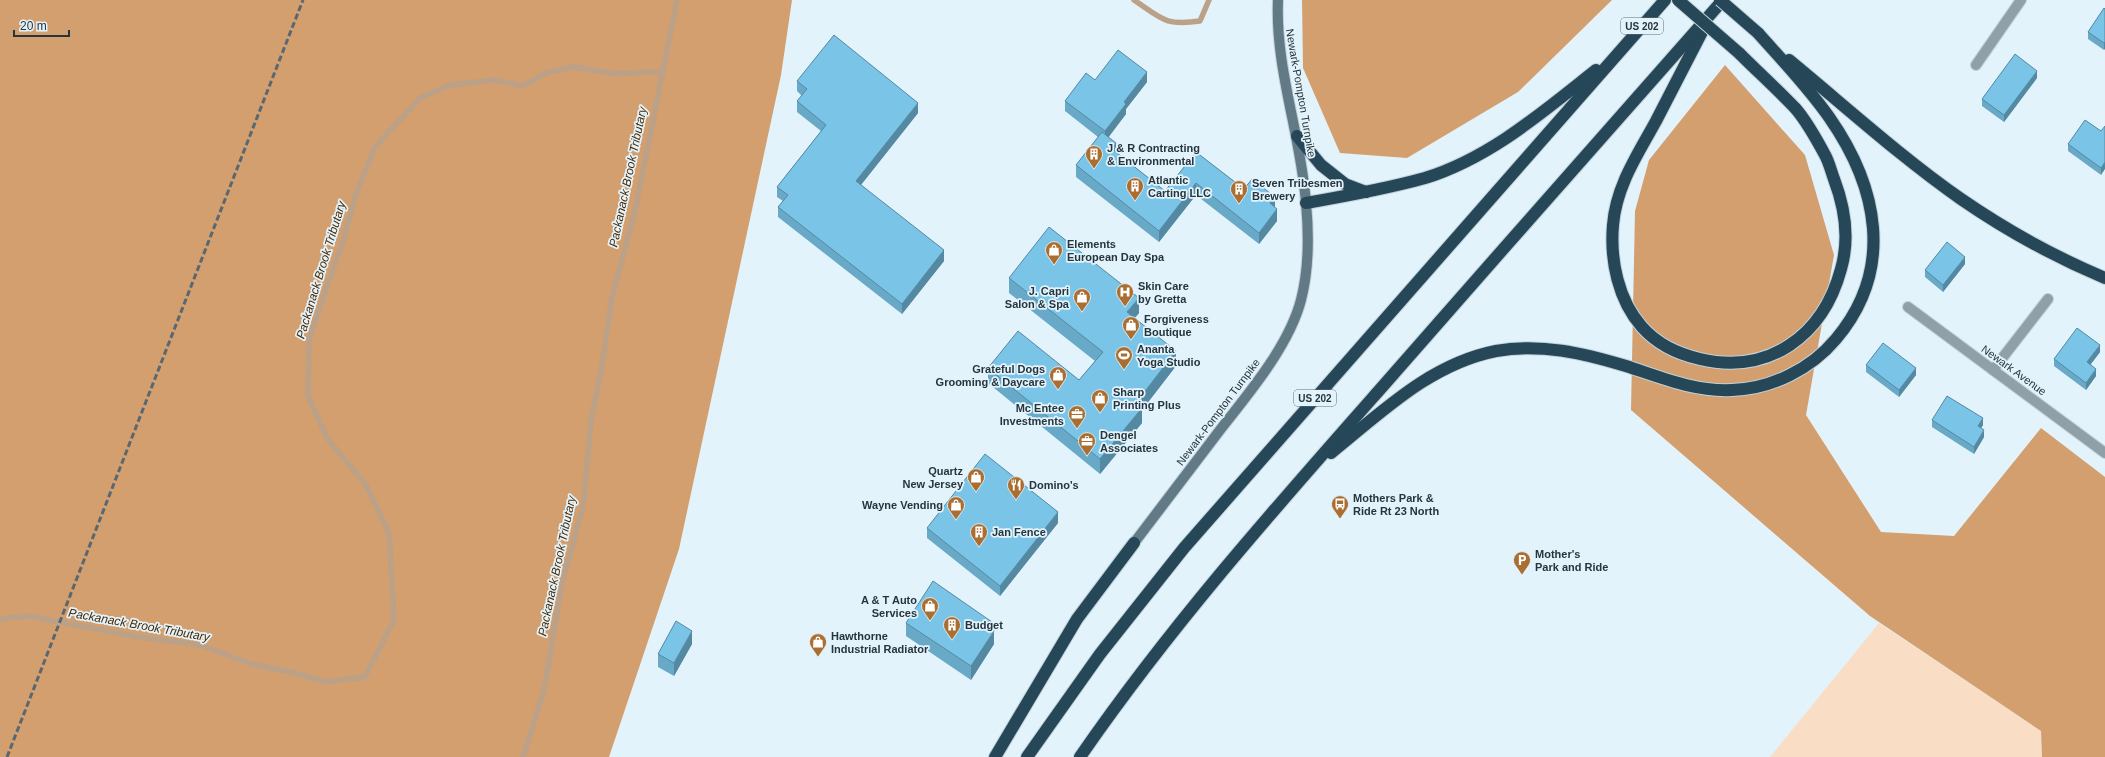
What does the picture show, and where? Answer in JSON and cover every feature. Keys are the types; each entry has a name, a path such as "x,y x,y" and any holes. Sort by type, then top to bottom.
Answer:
{"highway":[{"name":"US 202","path":"1028,757 1100,654 1184,548 1665,0"},
{"path":"1678,0 1739,53 1797,111 1827,157 1842,202 1846,239 1844,260 1831,297 1822,314 1809,330 1778,353 1742,363 1713,362 1682,355 1656,340 1642,327 1622,296 1614,259 1613,225 1616,204 1627,174 1711,13"},
{"path":"1720,0 1888,142 1961,199 2042,248 2105,278"},
{"path":"1080,757 1135,679 1174,628 1305,474 1723,0"},
{"path":"1305,474 1433,374 1455,362 1495,351 1535,347 1573,352 1691,386 1731,390 1766,385 1783,378 1811,361 1829,347 1850,320 1865,290 1870,275 1874,237 1868,197 1852,156 1829,116 1811,93 1758,33"},
{"path":"1306,203 1367,192 1426,177 1475,156 1526,125 1619,53"},
{"path":"1297,136 1321,165 1345,184 1367,192"},
{"path":"995,757 1078,619 1134,543"}],"main road":[{"name":"Newark-Pompton Turnpike","path":"1134,543 1260,379 1291,326 1301,301 1307,275 1306,203 1297,136 1279,48 1277,26 1278,0"}],"street":[{"path":"1976,66 2021,0"},
{"path":"1993,370 2048,299"},
{"name":"Newark Avenue","path":"1908,307 2105,453"}],"shaded area":[{"path":"0,0 792,0 781,75 679,549 609,757 0,757"},
{"path":"1302,0 1612,0 1518,92 1407,158 1340,153 1303,68"},
{"path":"1725,65 1805,155 1834,255 1806,415 1881,532 1954,536 2041,428 2105,477 2105,757 2042,757 2041,731 1870,616 1631,410 1635,211 1649,160"},
{"path":"1879,623 2041,731 2042,757 1770,757"}],"building":[{"path":"2104,8 2105,42 2104,43 2088,32"},
{"path":"834,35 918,103 856,181 944,250 902,304 778,207 788,195 777,187 826,125 797,101 807,89 797,81"},
{"path":"1118,50 1147,72 1124,102 1126,104 1105,131 1065,101 1086,73 1095,80"},
{"path":"2015,54 2037,71 2004,115 1982,99"},
{"path":"2085,120 2101,131 2105,126 2105,162 2101,168 2068,144"},
{"path":"1102,132 1116,143 1112,149 1165,191 1196,152 1244,189 1252,179 1275,197 1270,203 1277,209 1259,233 1196,183 1159,231 1076,165"},
{"path":"1049,227 1139,298 1127,312 1176,351 1136,403 1142,408 1100,459 988,368 1018,331 1079,380 1103,352 1009,278"},
{"path":"1947,242 1965,257 1943,285 1925,270"},
{"path":"2077,328 2100,345 2087,362 2096,369 2086,383 2054,359"},
{"path":"1883,343 1916,368 1899,390 1866,365"},
{"path":"1947,396 1983,418 1978,426 1984,430 1974,447 1932,420"},
{"path":"985,454 1058,512 1000,586 927,528"},
{"name":"Budget","path":"933,581 992,622 994,631 971,666 906,623"},
{"path":"676,621 692,631 674,663 658,654"}],"waterway":[{"name":"Packanack Brook Tributary","path":"523,757 544,690 562,583 583,507 591,421 602,365 612,297 635,211 677,0"},
{"name":"Packanack Brook Tributary","path":"1134,0 1164,20 1171,22 1200,21 1209,0"},
{"name":"Packanack Brook Tributary","path":"0,619 29,616 138,637 200,645 254,665 288,671 325,682 365,677 394,620 389,533 366,485 327,438 308,396 309,340 345,234 356,194 375,147 420,98 450,85 495,80 523,86 548,72 574,67 618,74 662,71"}],"railway":[{"path":"7,757 303,0"}],"place":[{"name":"J & R Contracting & Environmental","path":"1094,169"},
{"name":"Atlantic Carting LLC","path":"1135,201"},
{"name":"Seven Tribesmen Brewery","path":"1239,204"},
{"name":"Elements European Day Spa","path":"1054,265"},
{"name":"Skin Care by Gretta","path":"1125,307"},
{"name":"J. Capri Salon & Spa","path":"1082,312"},
{"name":"Forgiveness Boutique","path":"1131,340"},
{"name":"Ananta Yoga Studio","path":"1124,370"},
{"name":"Grateful Dogs Grooming & Daycare","path":"1058,390"},
{"name":"Sharp Printing Plus","path":"1100,413"},
{"name":"Mc Entee Investments","path":"1077,429"},
{"name":"Dengel Associates","path":"1087,456"},
{"name":"Quartz New Jersey","path":"976,492"},
{"name":"Domino's","path":"1016,500"},
{"name":"Mothers Park & Ride Rt 23 North","path":"1340,519"},
{"name":"Wayne Vending","path":"956,520"},
{"name":"Jan Fence","path":"979,547"},
{"name":"Mother's Park and Ride","path":"1522,575"},
{"name":"A & T Auto Services","path":"930,621"},
{"name":"Budget","path":"952,640"},
{"name":"Hawthorne Industrial Radiator","path":"818,657"}]}
